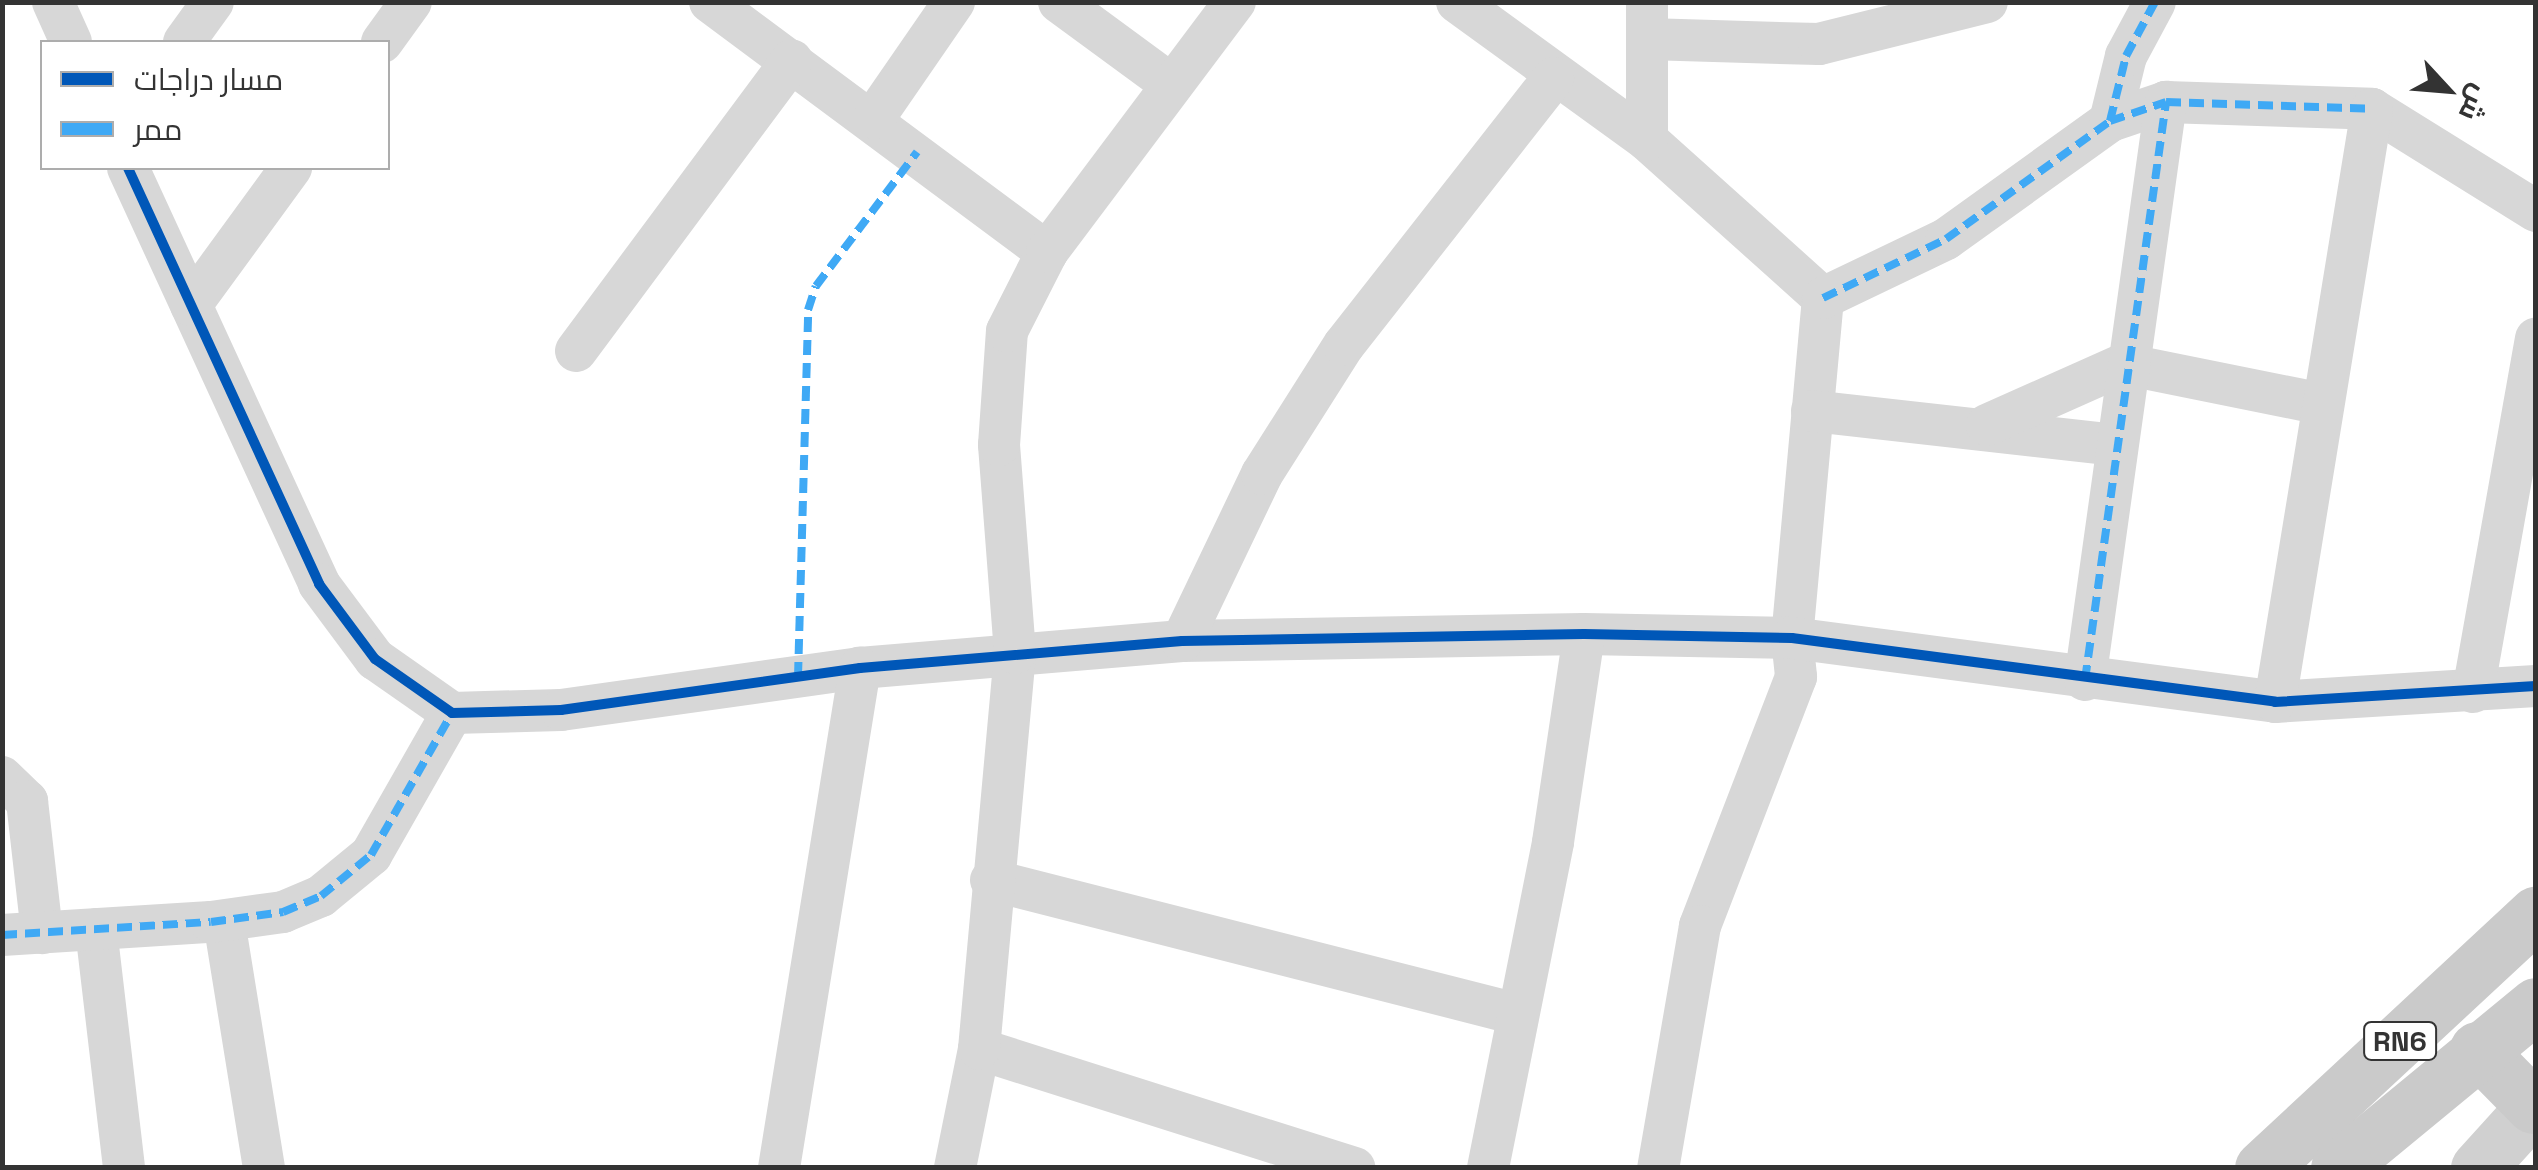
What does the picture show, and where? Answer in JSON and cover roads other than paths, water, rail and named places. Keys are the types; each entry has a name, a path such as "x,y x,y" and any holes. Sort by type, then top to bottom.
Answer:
{"main road":[{"name":"RN6","path":"2262,1168 2536,914"},
{"name":"RN6","path":"2338,1168 2477,1050 2536,1006"},
{"path":"2477,1050 2534,1105 2478,1168"}],"street":[{"path":"53,2 71,40"},
{"path":"186,40 214,2"},
{"path":"384,40 412,2"},
{"path":"710,2 874,118 1047,252"},
{"path":"874,118 954,2"},
{"path":"1058,2 1172,86"},
{"path":"956,1168 979,1049 991,880 1015,653 998,391 1007,331 1047,252 1235,2"},
{"path":"1457,2 1553,78 1647,140 1823,298"},
{"path":"1647,140 1647,21 1818,44 1987,2"},
{"path":"2110,121 2126,56 2155,2"},
{"path":"576,351 792,60"},
{"path":"1182,641 1262,474 1344,345 1553,78"},
{"path":"2085,680 2124,364 2166,102"},
{"path":"1823,298 1946,238 2110,121 2166,102 2372,109 2536,211"},
{"path":"2275,702 2318,402 2372,109"},
{"path":"129,170 319,584 376,659 452,713 561,710 860,668 1182,641 1584,634 1792,638 2085,680 2275,702 2514,693 2536,339"},
{"path":"191,305 291,170"},
{"path":"1658,1168 1700,926 1786,713 1796,678 1792,638 1823,298"},
{"path":"1987,426 2124,364 2318,402"},
{"path":"1812,411 1987,426 2117,445"},
{"path":"1488,1168 1584,634"},
{"path":"779,1168 860,668"},
{"path":"2,778 27,801 22,934 224,921 284,912 321,896 371,855 452,713"},
{"path":"991,880 1518,1014"},
{"path":"224,921 264,1168"},
{"path":"96,930 124,1168"},
{"path":"979,1049 1355,1168"}]}
